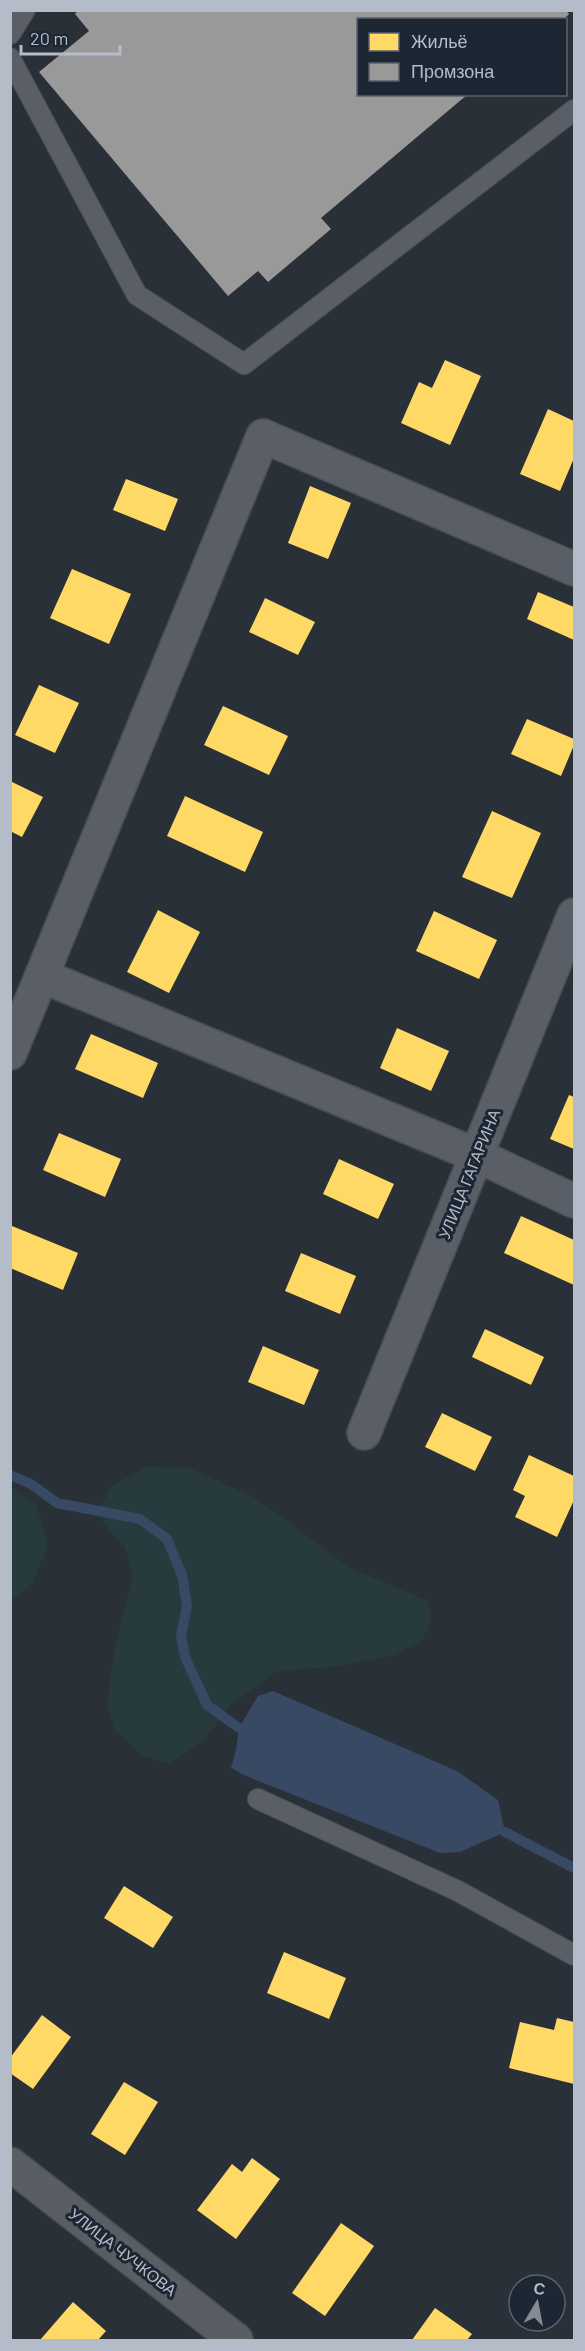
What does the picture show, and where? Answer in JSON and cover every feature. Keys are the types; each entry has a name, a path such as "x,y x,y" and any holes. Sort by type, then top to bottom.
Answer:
{"street":[{"path":"10,1053 263,436 574,570"},
{"name":"УЛИЦА ГАГАРИНА","path":"364,1433 574,915"},
{"path":"42,976 476,1155 574,1201"},
{"name":"УЛИЦА ЧУЧКОВА","path":"10,2164 236,2340"}],"lane":[{"path":"10,34 25,10"},
{"path":"10,58 137,295 244,364 574,110"},
{"path":"258,1799 458,1892 574,1955"}],"green space":[{"path":"148,1466 192,1469 257,1499 350,1568 426,1600 432,1616 423,1640 391,1656 331,1667 277,1671 232,1704 204,1740 168,1764 141,1755 114,1729 108,1707 110,1676 116,1643 133,1577 125,1547 104,1524 100,1508 112,1486"},
{"path":"11,1487 36,1504 48,1545 33,1583 11,1600"}],"water":[{"path":"273,1691 457,1771 498,1800 505,1832 460,1852 440,1853 231,1768 239,1728 258,1696"}],"building: Жильё":[{"path":"445,360 481,376 450,445 401,423 419,382 432,388"},
{"path":"548,409 574,421 574,458 560,491 520,474"},
{"path":"126,479 178,499 165,531 113,510"},
{"path":"310,486 351,503 328,559 288,543"},
{"path":"72,569 131,594 109,644 50,618"},
{"path":"538,592 574,607 574,640 527,619"},
{"path":"265,598 315,622 298,655 249,632"},
{"path":"39,685 79,703 55,753 15,735"},
{"path":"223,706 288,736 269,775 204,745"},
{"path":"527,719 574,739 574,745 561,776 511,754"},
{"path":"10,781 43,797 22,837 10,831"},
{"path":"185,796 263,832 245,872 167,836"},
{"path":"492,811 541,833 512,898 462,877"},
{"path":"158,910 200,932 169,993 127,972"},
{"path":"434,911 497,940 479,979 416,951"},
{"path":"397,1028 449,1051 431,1091 380,1068"},
{"path":"91,1034 158,1063 143,1098 75,1069"},
{"path":"569,1095 574,1097 574,1149 550,1139"},
{"path":"59,1133 121,1159 105,1197 43,1170"},
{"path":"339,1159 394,1184 378,1219 323,1194"},
{"path":"521,1216 574,1240 574,1285 504,1253"},
{"path":"12,1226 78,1253 63,1290 10,1268"},
{"path":"301,1253 356,1276 340,1314 285,1291"},
{"path":"485,1329 544,1357 531,1385 472,1357"},
{"path":"263,1346 319,1370 304,1405 248,1382"},
{"path":"442,1413 492,1437 475,1471 425,1447"},
{"path":"529,1455 574,1476 574,1500 557,1537 515,1517 525,1496 513,1490"},
{"path":"124,1886 173,1917 153,1948 104,1918"},
{"path":"284,1952 346,1978 329,2019 267,1993"},
{"path":"42,2015 71,2037 33,2089 10,2073 10,2058"},
{"path":"557,2018 574,2022 574,2084 509,2068 520,2022 554,2030"},
{"path":"124,2082 158,2102 125,2155 91,2134"},
{"path":"252,2158 280,2179 236,2239 197,2210 232,2164 242,2172"},
{"path":"341,2223 374,2246 325,2316 292,2293"},
{"path":"73,2302 106,2331 98,2340 40,2340"},
{"path":"435,2308 472,2334 467,2340 412,2340"}],"building: Промзона":[{"path":"79,10 566,10 569,14 565,18 357,18 357,96 466,96 321,218 331,229 268,282 258,271 228,296 39,72 89,31 75,14"}],"waterway":[{"path":"10,1475 31,1484 57,1503 140,1519 167,1539 182,1575 187,1606 181,1636 185,1657 207,1705 239,1728"},
{"path":"505,1832 574,1868"}]}
